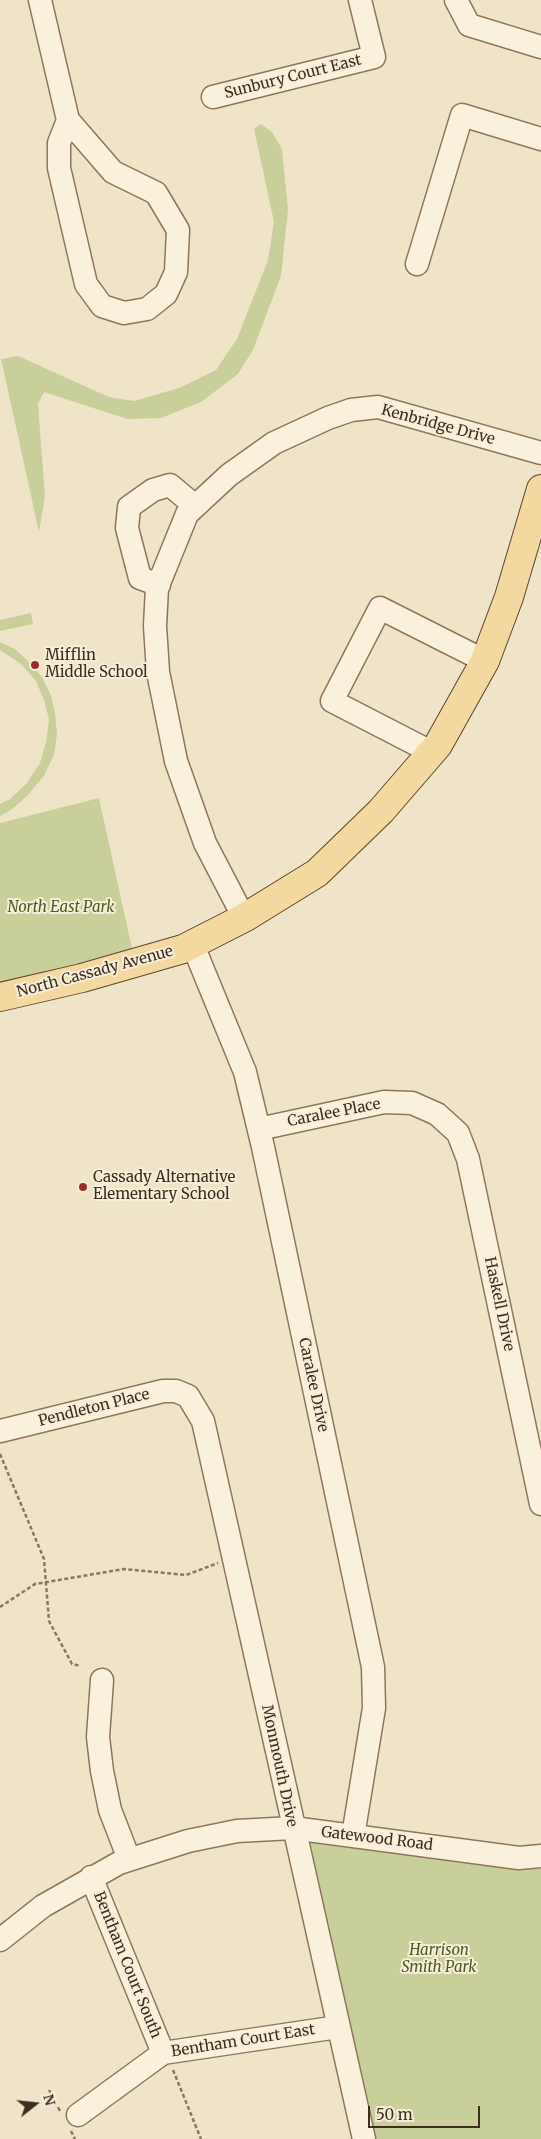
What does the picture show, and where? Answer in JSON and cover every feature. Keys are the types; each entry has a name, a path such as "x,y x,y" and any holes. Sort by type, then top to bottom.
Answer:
{"main road":[{"name":"North Cassady Avenue","path":"0,997 82,978 184,949 244,918 317,873 381,811 438,745 485,661 509,597 541,490"}],"street":[{"path":"40,0 68,120 113,172 156,193 178,230 176,272 166,294 148,309 124,313 102,306 86,284 59,168 59,143 68,120"},
{"name":"Sunbury Court East","path":"213,97 374,57 360,0"},
{"path":"456,0 469,25 541,47"},
{"path":"417,264 462,115 541,139"},
{"name":"Kenbridge Drive","path":"191,510 229,475 274,443 328,418 351,410 378,407 541,453"},
{"path":"158,585 140,578 127,528 129,507 153,490 170,485 191,510 158,585 155,626 158,672 176,761 205,843 244,918"},
{"path":"431,752 332,701 380,608 485,661"},
{"name":"Caralee Drive","path":"192,944 245,1072 259,1129 373,1667 374,1708 353,1836"},
{"name":"Caralee Place","path":"259,1129 384,1102 412,1103 437,1114"},
{"name":"Haskell Drive","path":"437,1114 458,1133 468,1160 541,1504"},
{"name":"Pendleton Place","path":"0,1431 163,1391 176,1391 188,1396"},
{"name":"Monmouth Drive","path":"188,1396 203,1421 364,2139"},
{"path":"102,1680 98,1737 102,1771 110,1810 129,1859"},
{"name":"Gatewood Road","path":"0,1940 43,1906 91,1877 129,1859 188,1840 237,1832 293,1828 519,1858 541,1856"},
{"name":"Bentham Court South","path":"91,1877 163,2054"},
{"name":"Bentham Court East","path":"78,2115 163,2054 338,2027"}],"path":[{"path":"0,1454 44,1559 49,1621 72,1664 81,1666"},
{"path":"0,1607 35,1584 124,1568 186,1575 233,1558"},
{"path":"163,2054 174,2072 201,2139"}],"green space":[{"path":"261,124 272,132 282,149 288,210 281,276 253,350 238,374 201,402 161,418 127,419 44,392 38,404 45,496 39,532 1,359 18,356 109,397 134,401 179,388 216,370 237,339 268,260 274,222 254,129"},
{"path":"31,613 33,624 0,631 0,620"},
{"path":"0,642 15,649 42,677 51,695 57,734 54,755 44,776 27,796 11,810 0,816 0,804 10,799 27,783 40,763 46,742 49,719 36,681 21,664 0,650"},
{"name":"North East Park","path":"99,798 133,953 0,983 0,823"},
{"name":"Harrison Smith Park","path":"308,1839 516,1868 541,1869 541,2139 376,2139"}],"place":[{"name":"Mifflin Middle School","path":"35,665"},
{"name":"Cassady Alternative Elementary School","path":"83,1187"}]}
